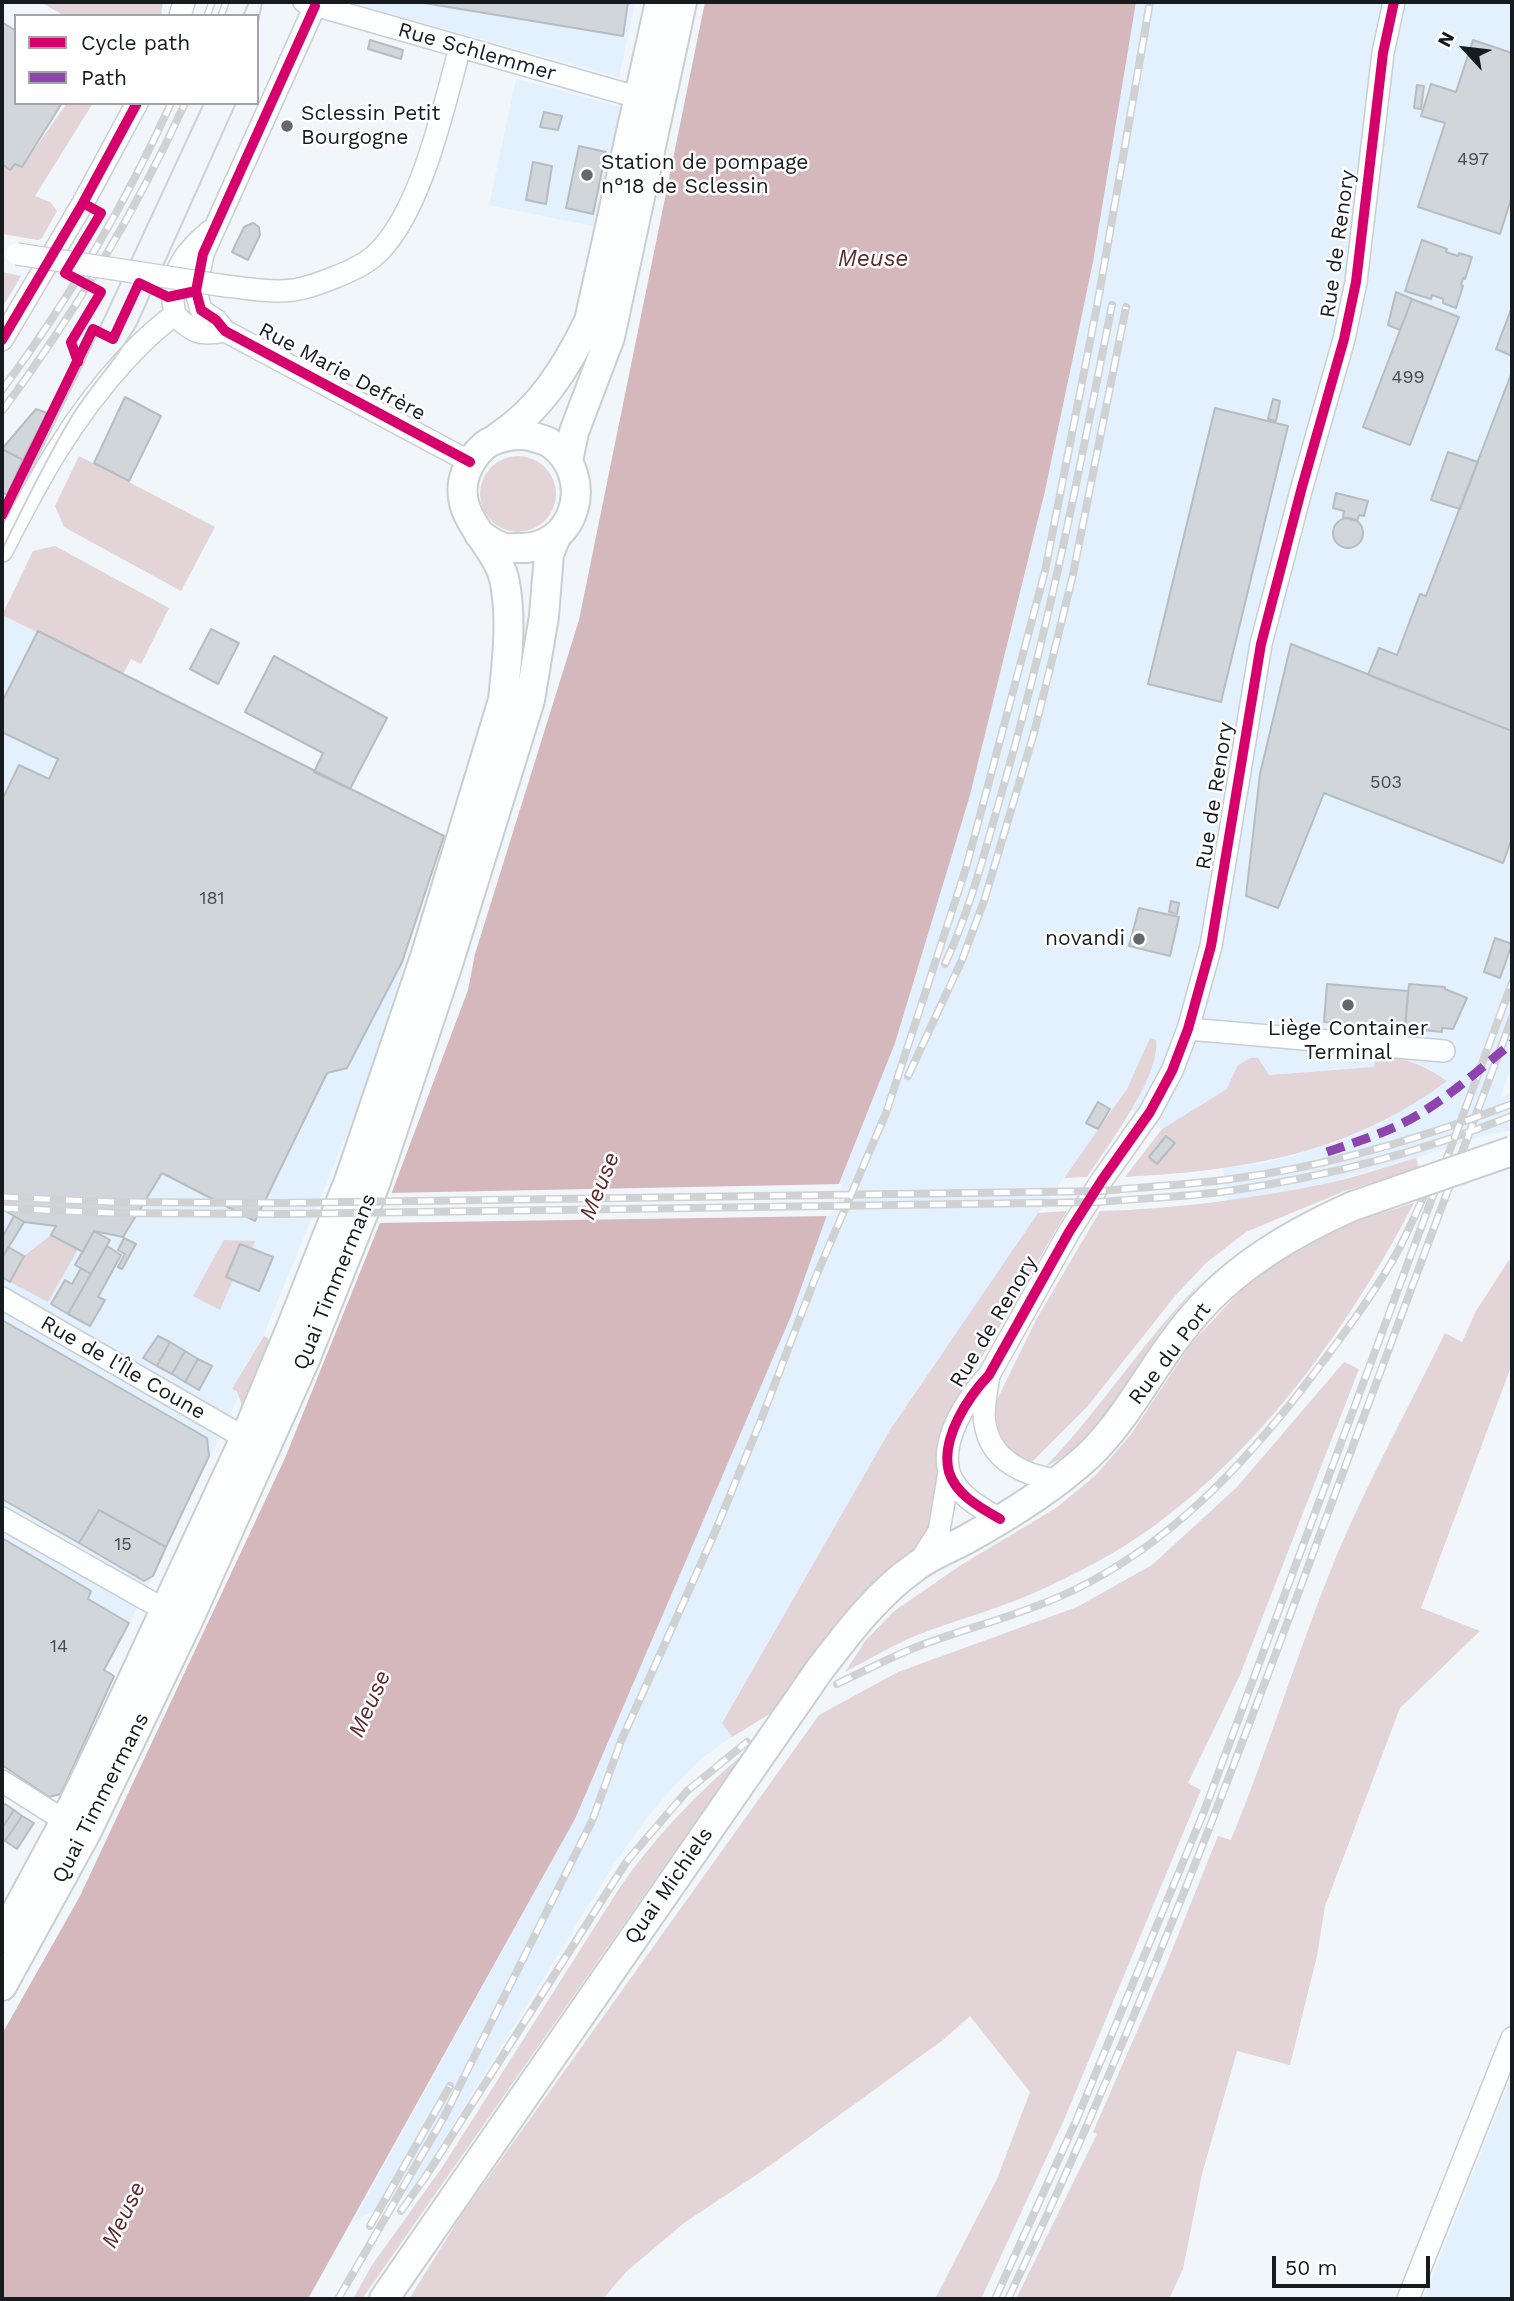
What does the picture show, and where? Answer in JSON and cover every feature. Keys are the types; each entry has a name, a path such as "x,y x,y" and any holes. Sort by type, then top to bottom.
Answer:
{"main road":[{"path":"495,440 522,434 548,442 568,461 577,488 572,515 556,537 531,549 503,548 479,534 464,510 462,483 470,463 484,446 529,414 550,388 589,321 660,2"},
{"path":"568,461 573,432 610,337 682,2"},
{"name":"Quai Timmermans","path":"2,1938 65,1821 244,1438 349,1181 425,957 503,700 508,659 509,614 505,579 492,552 479,534"},
{"name":"Quai Timmermans","path":"2,1986 86,1833 193,1608 304,1362 374,1184 448,964 530,700 544,616 549,554 556,537"},
{"name":"Rue du Port","path":"1006,1515 1087,1457 1109,1434 1186,1324 1208,1300 1252,1262 1322,1220 1353,1206 1512,1151"},
{"name":"Quai Michiels","path":"384,2299 820,1669 863,1615 897,1581 916,1566 1006,1515"}],"street":[{"name":"Rue de Renory","path":"916,1566 939,1531 949,1472 950,1439 955,1427 975,1389 989,1375 1069,1232 1150,1112 1172,1071 1188,1029 1211,947 1261,644 1298,500 1336,369 1356,282 1383,53 1394,2"},
{"name":"Rue Schlemmer","path":"309,4 640,98"},
{"path":"216,333 190,330 175,316 173,283 178,266 190,247 216,225 309,4"},
{"path":"10,253 256,290 294,290 335,277 372,258 396,230 417,193 460,47"},
{"path":"2,340 53,256 136,105"},
{"name":"Rue Marie Defrère","path":"216,225 203,254 196,290 201,310 216,320 216,333 470,463"},
{"path":"2,551 31,495 82,409 144,340 175,316"},
{"path":"1188,1029 1444,1051"},
{"name":"Rue de l'Île Coune","path":"2,1298 244,1438"},
{"name":"Rue de Renory","path":"989,1375 984,1408 987,1434 993,1447 1024,1473 1058,1480"},
{"name":"Rue de Renory","path":"1006,1515 1017,1487 1016,1475 1009,1463"},
{"path":"949,1472 963,1494 1006,1515"},
{"path":"2,1518 165,1610"},
{"path":"2,1781 65,1821"},
{"path":"1408,2299 1512,2038"}],"shaded area":[{"path":"40,2 163,2 161,14 61,14"},
{"path":"347,2 635,2 619,77"},
{"path":"1136,2 1512,2 1512,1065 1500,1098 1512,1094 1512,1130 1486,1135 1326,1183 1228,1201 1223,1168 1263,1163 1339,1141 1380,1124 1447,1081 1427,1067 1403,1059 1377,1055 1375,1067 1268,1075 1258,1059 1237,1066 1227,1089 1162,1129 1131,1110 1157,1050 1148,1042 1139,1067 1115,1108 1038,1213 890,1430 722,1722 731,1737 701,1759 677,1783 649,1815 614,1864 413,2189 353,2222 575,1819 791,1316 832,1201 970,795 1045,491 1093,262"},
{"path":"516,79 622,107 597,227 489,205"},
{"path":"66,105 92,105 35,196 50,202 57,211 42,238 38,240 2,234 2,164 10,170 15,164 22,167"},
{"path":"2,272 21,276 2,308"},
{"path":"79,456 215,527 181,591 64,527 55,506"},
{"path":"526,456 539,462 550,473 556,486 554,509 539,526 526,532 510,532 497,526 482,509 480,486 486,473 503,458"},
{"path":"55,546 169,608 141,664 131,659 123,674 2,615 33,551"},
{"path":"2,615 444,836 362,1097 232,1411 105,1670 114,1676 61,1794 49,1797 2,1765"},
{"path":"1150,1038 1156,1040 1155,1055 1142,1091 1131,1111 1087,1177 1064,1178 1127,1089"},
{"path":"1377,1054 1414,1063 1447,1081 1372,1126 1294,1154 1212,1169 1125,1177 1162,1129 1227,1089 1237,1066 1250,1058 1258,1058 1269,1075 1374,1067"},
{"path":"1416,1158 1419,1168 1342,1192 1246,1232 1206,1263 1175,1296 1087,1407 1028,1466 997,1448 991,1412 1036,1320 1100,1211 1184,1206 1267,1194 1335,1182"},
{"path":"1414,1203 1365,1289 1307,1373 1241,1450 1205,1485 1154,1526 1095,1563 1015,1601 910,1638 845,1672 866,1640 893,1612 961,1565 1056,1508 1096,1475 1132,1433 1191,1344 1242,1289 1267,1269 1346,1224"},
{"path":"1067,1211 944,1422 928,1533 919,1546 860,1597 824,1640 773,1712 732,1737 722,1723 890,1430 1038,1213"},
{"path":"51,1235 78,1249 48,1302 10,1282 24,1256"},
{"path":"224,1240 255,1241 252,1249 240,1244 227,1277 233,1280 220,1310 193,1296"},
{"path":"1509,1260 1512,1262 1512,1364 1421,1608 1480,1631 1400,1708 1325,1906 1317,1956 1290,2065 1237,2051 1202,2174 1183,2269 1169,2299 1016,2299 1097,2134 1093,2132 1166,1965 1218,1836 1231,1840 1322,1592 1361,1500 1445,1333 1462,1342 1476,1311"},
{"path":"1208,1276 1153,1342 1120,1395 1094,1429 1063,1457 1045,1467 1087,1420 1165,1321"},
{"path":"264,1336 274,1342 245,1406 242,1406 237,1391 232,1389"},
{"path":"1344,1362 1359,1369 1240,1675 1188,1783 1201,1790 1064,2120 981,2299 935,2299 997,2179 1030,2092 970,2016 943,2040 765,2169 684,2223 626,2272 603,2299 409,2299 462,2214 819,1715 898,1672 1077,1607 1152,1565 1237,1487"},
{"path":"741,1756 362,2299 353,2299 372,2265 443,2166 620,1887 676,1817"},
{"path":"1512,2074 1512,2299 1423,2299 1430,2283"}],"water":[{"name":"Meuse","path":"705,2 1136,2 1093,262 1045,491 970,795 895,1043 832,1201 791,1316 575,1819 308,2299 2,2299 2,2034 80,1896 285,1458 386,1208 468,990 475,954 579,620"}],"pier":[{"path":"843,1184 831,1216 376,1223 388,1193"}],"building":[{"path":"418,2 628,2 623,36"},
{"path":"2,22 14,30 14,105 61,105 22,167 15,164 10,170 2,164"},
{"path":"370,40 403,50 401,59 368,49"},
{"path":"1473,40 1512,53 1512,196 1500,234 1418,207 1445,123 1421,116 1431,84 1456,92"},
{"path":"1417,85 1424,86 1421,109 1414,108"},
{"path":"544,112 562,116 558,130 540,127"},
{"name":"Station de pompage n°18 de Sclessin","path":"579,146 606,152 593,214 566,208"},
{"path":"533,162 552,166 546,204 526,200"},
{"path":"253,223 259,227 260,235 248,260 232,252 244,227"},
{"path":"1422,240 1447,249 1446,252 1472,257 1465,279 1463,278 1456,308 1432,295 1431,299 1405,291"},
{"path":"1396,292 1412,299 1400,330 1388,325"},
{"path":"1412,299 1459,317 1410,445 1363,427"},
{"path":"1512,307 1512,356 1496,349"},
{"path":"1512,372 1512,731 1368,675 1379,648 1397,655 1420,594 1426,596"},
{"path":"125,397 161,416 129,481 94,463"},
{"path":"1273,399 1280,401 1276,421 1268,419"},
{"path":"1215,408 1288,426 1221,702 1148,684"},
{"path":"36,409 47,413 23,460 2,449"},
{"path":"2,449 23,460 7,495 2,492"},
{"path":"1448,452 1478,462 1460,509 1431,500"},
{"path":"1336,493 1368,501 1364,516 1359,515 1357,521 1343,517 1344,511 1333,508"},
{"path":"1348,518 1359,522 1363,533 1359,544 1348,548 1337,544 1333,533 1337,522"},
{"path":"211,629 239,643 218,684 190,669"},
{"path":"38,631 444,836 402,962 347,1068 327,1073 255,1221 162,1173 123,1237 94,1231 83,1252 51,1235 56,1226 24,1222 2,1209 2,800 19,765 49,779 58,759 2,732 2,702"},
{"path":"1291,644 1512,731 1512,838 1503,863 1324,793 1278,908 1246,896 1260,774"},
{"path":"274,656 387,718 350,789 314,772 323,753 245,712"},
{"path":"1171,901 1179,903 1177,914 1169,912"},
{"path":"1139,908 1179,917 1170,956 1129,946"},
{"path":"1495,938 1512,944 1500,978 1484,972"},
{"path":"1327,984 1408,991 1405,1028 1324,1022"},
{"path":"1409,984 1445,987 1467,998 1453,1029 1442,1028 1442,1032 1405,1028"},
{"path":"1098,1102 1110,1109 1098,1129 1086,1123"},
{"path":"1166,1136 1175,1143 1157,1164 1149,1157"},
{"path":"14,1216 24,1222 2,1258 2,1238"},
{"path":"94,1231 110,1240 91,1274 75,1265"},
{"path":"124,1238 136,1244 122,1269 118,1267 125,1254 118,1250"},
{"path":"240,1244 273,1257 259,1291 226,1277"},
{"path":"107,1246 121,1255 98,1297 105,1300 90,1326 68,1314"},
{"path":"8,1247 24,1256 10,1282 2,1277 2,1258"},
{"path":"81,1268 91,1274 68,1314 51,1304 65,1280 72,1284"},
{"path":"2,1320 207,1438 209,1456 166,1547 99,1510 79,1543 2,1499"},
{"path":"158,1336 170,1342 157,1366 143,1358"},
{"path":"170,1342 185,1351 172,1374 157,1366"},
{"path":"185,1351 198,1359 185,1382 172,1374"},
{"path":"198,1359 212,1366 199,1390 185,1382"},
{"path":"99,1510 166,1547 153,1576 144,1581 79,1543"},
{"path":"2,1538 91,1591 88,1599 129,1623 104,1670 114,1676 61,1794 49,1797 2,1765"},
{"path":"5,1804 14,1810 2,1828 2,1808"},
{"path":"14,1810 22,1816 5,1841 2,1839 2,1828"},
{"path":"22,1816 34,1823 17,1849 5,1841"}],"tram line":[{"path":"244,14 249,2"},
{"path":"259,18 262,2"},
{"path":"28,477 203,105"},
{"path":"2,550 44,465 72,416 137,324 235,105"}],"railway":[{"path":"208,14 212,2"},
{"path":"222,14 226,2"},
{"path":"338,2299 444,2117 592,1821 621,1741 712,1539 814,1281 886,1113 966,868 1045,571 1097,306 1150,2"},
{"path":"2,390 50,322 94,251 170,105"},
{"path":"2,411 54,338 102,262 184,105"},
{"path":"945,964 977,877 1020,728 1063,548 1112,305"},
{"path":"908,1076 962,960 984,901 1034,733 1072,579 1126,307"},
{"path":"995,2299 1076,2121 1205,1809 1512,983"},
{"path":"1008,2299 1093,2112 1210,1826 1512,1018"},
{"path":"2,1197 113,1202 279,1203 1102,1191 1224,1180 1297,1168 1370,1151 1512,1104"},
{"path":"2,1208 112,1213 280,1214 1100,1202 1212,1193 1336,1171 1408,1152 1512,1116"},
{"path":"837,1684 919,1646 1074,1590 1141,1550 1202,1501 1230,1474 1282,1415 1352,1322 1403,1242 1426,1191"},
{"path":"401,2211 627,1861 687,1791 747,1742"},
{"path":"370,2226 450,2086"}],"marked path":[{"path":"1327,1152 1385,1131 1418,1115 1512,1043"}],"cycle path":[{"path":"1000,1519 970,1500 957,1488 949,1472 948,1446 958,1419 989,1375 1069,1232 1150,1112 1172,1071 1188,1029 1211,946 1261,644 1344,339 1356,282 1383,53 1394,2"},
{"path":"315,6 203,254 196,291 201,310 216,320 225,331 470,462"},
{"path":"2,340 83,203 136,105"},
{"path":"78,362 71,342 101,292 65,273 101,213 83,203"},
{"path":"2,515 93,329 113,339 139,283 168,297 196,291"}],"place":[{"name":"Sclessin Petit Bourgogne","path":"287,126"},
{"name":"Station de pompage n°18 de Sclessin","path":"587,175"},
{"name":"novandi","path":"1139,939"},
{"name":"Liège Container Terminal","path":"1348,1005"}]}
